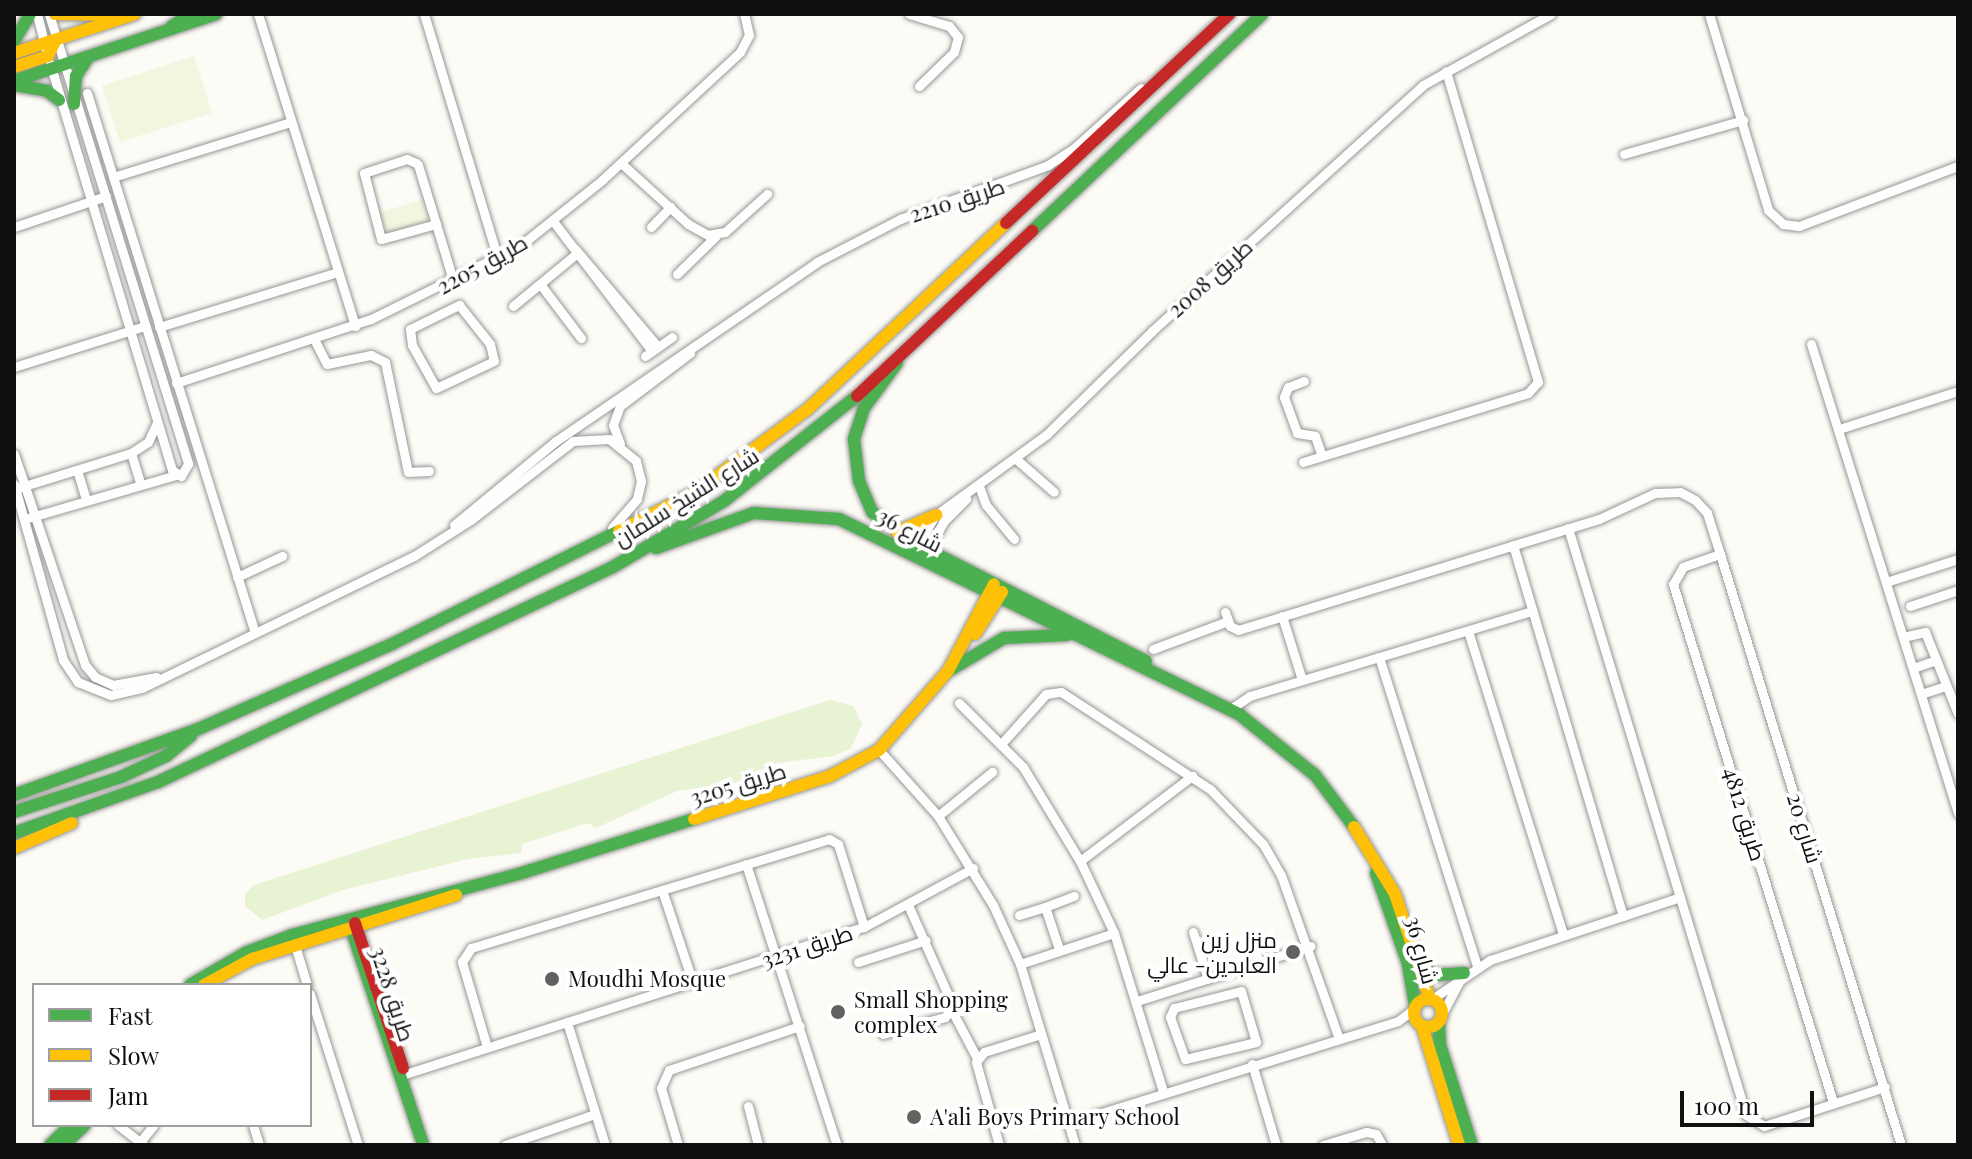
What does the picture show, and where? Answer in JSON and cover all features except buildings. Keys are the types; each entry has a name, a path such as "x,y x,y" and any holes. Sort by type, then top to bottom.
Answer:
{"main road":[{"path":"14,41 30,14"},
{"path":"55,14 72,18 135,14"},
{"path":"14,83 52,56 135,14"},
{"path":"168,32 191,14"},
{"path":"14,53 88,58 216,14"},
{"name":"شارع الشيخ سلمان","path":"14,795 61,782 196,730 570,558 694,493 808,409 1229,14"},
{"name":"شارع الشيخ سلمان","path":"14,833 109,803 613,567 724,501 791,453 899,358 1262,14"},
{"path":"14,67 52,56"},
{"path":"74,104 76,76 88,58"},
{"path":"14,83 47,91 59,100"},
{"name":"شارع 36","path":"899,358 864,408 854,439 867,504 920,551"},
{"name":"شارع 36","path":"613,567 714,523 754,513 839,519 920,551 1075,636 1175,681"},
{"path":"897,532 936,515"},
{"name":"شارع 36","path":"996,592 1110,640 1229,710 1298,758 1348,817 1395,894 1440,1018"},
{"name":"طريق 3205","path":"193,983 247,952 352,926 830,776 879,750 948,671 996,592"},
{"path":"948,671 1004,638 1075,636"},
{"path":"14,812 158,761 196,730"},
{"path":"14,786 61,782"},
{"path":"14,848 109,803"},
{"name":"شارع 36","path":"1348,817 1387,898 1408,964 1420,1024"},
{"name":"طريق 3205","path":"352,926 383,909 483,884"},
{"name":"طريق 3228","path":"352,926 423,1145"},
{"name":"طريق 3205","path":"208,983 293,940"},
{"path":"1419,966 1436,975 1464,973"},
{"path":"1415,1008 1431,999"},
{"path":"1459,1145 1420,1024 1440,1018 1440,1045 1472,1145"},
{"path":"50,1145 69,1127"},
{"path":"64,1145 83,1127"}],"street":[{"path":"29,517 140,483 186,474 188,464 89,145 37,14"},
{"path":"49,14 59,100 157,423 176,475"},
{"path":"258,14 355,326"},
{"path":"424,14 498,259"},
{"name":"طريق 2205","path":"176,383 355,326 498,259 553,221 623,161 740,52 749,35 744,14"},
{"path":"909,14 949,26 958,37 954,52 919,86"},
{"name":"طريق 2008","path":"920,551 936,515 1016,459 1423,85 1551,14"},
{"path":"1711,14 1768,210 1783,224 1799,226 1958,166"},
{"name":"طريق 2210","path":"427,547 556,441 858,238 900,219 1022,178 1061,157 1205,35"},
{"path":"1303,462 1528,393 1538,382 1446,71"},
{"path":"87,93 254,630"},
{"path":"1624,154 1743,120"},
{"path":"113,177 291,122"},
{"path":"73,150 89,145"},
{"path":"436,224 381,239 364,173 413,160 436,224 453,280"},
{"path":"623,161 693,229 716,236"},
{"path":"677,274 716,236 767,194"},
{"path":"14,227 106,196"},
{"path":"651,227 670,207"},
{"path":"553,221 638,327 652,351 672,337"},
{"path":"513,306 575,251"},
{"path":"159,327 338,272"},
{"path":"540,284 581,338"},
{"path":"418,298 428,316"},
{"path":"449,306 463,308 490,344 494,361 436,388 409,336 412,325 428,316 449,306"},
{"path":"14,367 145,326"},
{"path":"314,339 327,364 371,355 385,362 408,472 429,471"},
{"path":"1811,344 1958,814"},
{"name":"طريق 2210","path":"570,558 622,521 637,499 640,472 620,444 613,425 620,406 682,363 694,347"},
{"path":"1304,381 1288,387 1284,397 1297,433 1315,436 1322,456"},
{"path":"1839,429 1958,391"},
{"path":"18,486 131,453 148,442 157,423"},
{"name":"طريق 2210","path":"156,677 427,547 472,519 566,445 590,438 620,444"},
{"path":"131,453 140,483"},
{"path":"14,454 18,486 46,576 59,651 78,682 104,694 136,690 156,677"},
{"path":"1016,459 1054,492"},
{"path":"77,470 86,500"},
{"path":"978,487 986,505 1014,539"},
{"name":"طريق 2008","path":"920,551 943,522 978,487"},
{"name":"شارع 20","path":"1568,528 1663,491 1688,495 1707,513 1901,1145"},
{"path":"1153,649 1227,616 1238,630 1568,528 1746,1115 1755,1125 1885,1087"},
{"path":"1513,545 1623,916"},
{"name":"طريق 4812","path":"1720,554 1683,567 1673,584 1833,1102"},
{"path":"237,577 282,556"},
{"path":"1886,582 1958,559"},
{"path":"46,576 85,665 101,681 120,685 156,677"},
{"path":"1910,606 1958,590"},
{"path":"1229,710 1250,696 1532,611"},
{"path":"1282,616 1302,680"},
{"path":"1903,637 1923,630 1958,714"},
{"path":"1468,631 1563,935"},
{"path":"59,651 77,646"},
{"path":"1379,657 1477,966"},
{"path":"1913,668 1936,660"},
{"path":"1921,694 1945,686"},
{"path":"1002,743 1046,694 1061,692 1192,776 1263,844 1281,875 1310,946 1339,1039"},
{"path":"959,703 1023,767 1080,861 1114,933 1163,1091"},
{"path":"879,750 938,816 973,868 1020,964 1075,1145"},
{"path":"938,816 992,772"},
{"path":"1080,861 1192,776"},
{"path":"487,1047 462,962 466,951 746,864 835,840 864,927"},
{"path":"746,864 837,1145"},
{"name":"طريق 3231","path":"402,1075 864,927 909,907 973,868"},
{"path":"662,890 693,983"},
{"path":"1019,915 1074,896"},
{"path":"1431,999 1477,966 1680,897"},
{"path":"909,907 926,940 952,1011 977,1058 975,1070 999,1145"},
{"path":"1045,907 1059,949"},
{"path":"1193,932 1208,979"},
{"path":"1020,964 1114,933"},
{"path":"293,940 306,983"},
{"path":"858,962 926,940"},
{"path":"1137,1001 1310,946"},
{"path":"1440,1018 1464,973"},
{"path":"1241,991 1256,1042 1226,1050 1185,1059 1170,1012 1241,991"},
{"path":"312,1002 358,1145"},
{"path":"1069,1123 1163,1091 1398,1021 1415,1008"},
{"path":"883,1034 952,1011"},
{"path":"1398,1021 1420,1024"},
{"path":"567,1022 605,1145"},
{"path":"678,1145 661,1088 669,1070 800,1026"},
{"path":"977,1058 1041,1034"},
{"path":"1226,1050 1233,1071"},
{"path":"1252,1064 1276,1145"},
{"path":"748,1106 758,1145"},
{"path":"505,1145 595,1114"},
{"path":"121,1127 142,1143"},
{"path":"1323,1145 1366,1132 1376,1134 1382,1145"}],"green space":[{"path":"194,56 212,113 120,142 102,86"},
{"path":"422,200 428,221 386,234 380,212"},
{"path":"830,700 853,706 862,724 851,748 834,756 776,763 735,783 677,791 596,828 588,823 522,844 521,853 468,859 343,890 262,920 245,906 245,894 254,885"}],"traffic: fast":[{"path":"14,41 30,14"},
{"path":"172,26 191,14"},
{"path":"14,81 216,14"},
{"path":"1032,231 1262,14"},
{"path":"74,104 76,76 87,59"},
{"path":"14,85 47,91 59,100"},
{"path":"897,363 864,408 854,439 859,481 872,512 917,544 1146,661"},
{"path":"14,833 158,782 613,567 724,501 857,396"},
{"path":"656,548 754,513 839,519 1240,715 1315,775 1354,827"},
{"path":"14,795 196,730 394,643 619,531"},
{"path":"950,670 1004,638 1067,635"},
{"path":"14,812 121,777 166,756 191,736"},
{"path":"193,983 247,952 292,935 525,872 694,819"},
{"path":"1376,873 1408,964 1415,1006"},
{"path":"355,924 352,931 423,1145"},
{"path":"1419,966 1436,975 1464,973"},
{"path":"1439,1022 1440,1045 1472,1145"},
{"path":"50,1145 69,1127"},
{"path":"64,1145 83,1127"}],"traffic: slow":[{"path":"55,14 116,15"},
{"path":"14,53 135,14"},
{"path":"14,67 48,56 55,41"},
{"path":"619,531 694,493 808,409 1006,223"},
{"path":"897,532 936,515"},
{"path":"694,819 830,776 879,750 948,671 994,584"},
{"path":"975,634 1002,592"},
{"path":"14,848 72,823"},
{"path":"1354,827 1395,894 1430,999"},
{"path":"208,983 252,959 456,895"},
{"path":"1428,999 1438,1003 1442,1013 1438,1023 1428,1027 1418,1023 1414,1013 1418,1003 1428,999"},
{"path":"1422,1026 1459,1145"}],"traffic: jam":[{"path":"1006,223 1229,14"},
{"path":"857,396 1032,231"},
{"path":"355,923 403,1068"}],"place":[{"name":"منزل زين العابدين- عالي","path":"1293,952"},
{"name":"Moudhi Mosque","path":"552,979"},
{"name":"Small Shopping complex","path":"838,1012"},
{"name":"A'ali Boys Primary School","path":"914,1117"}]}
